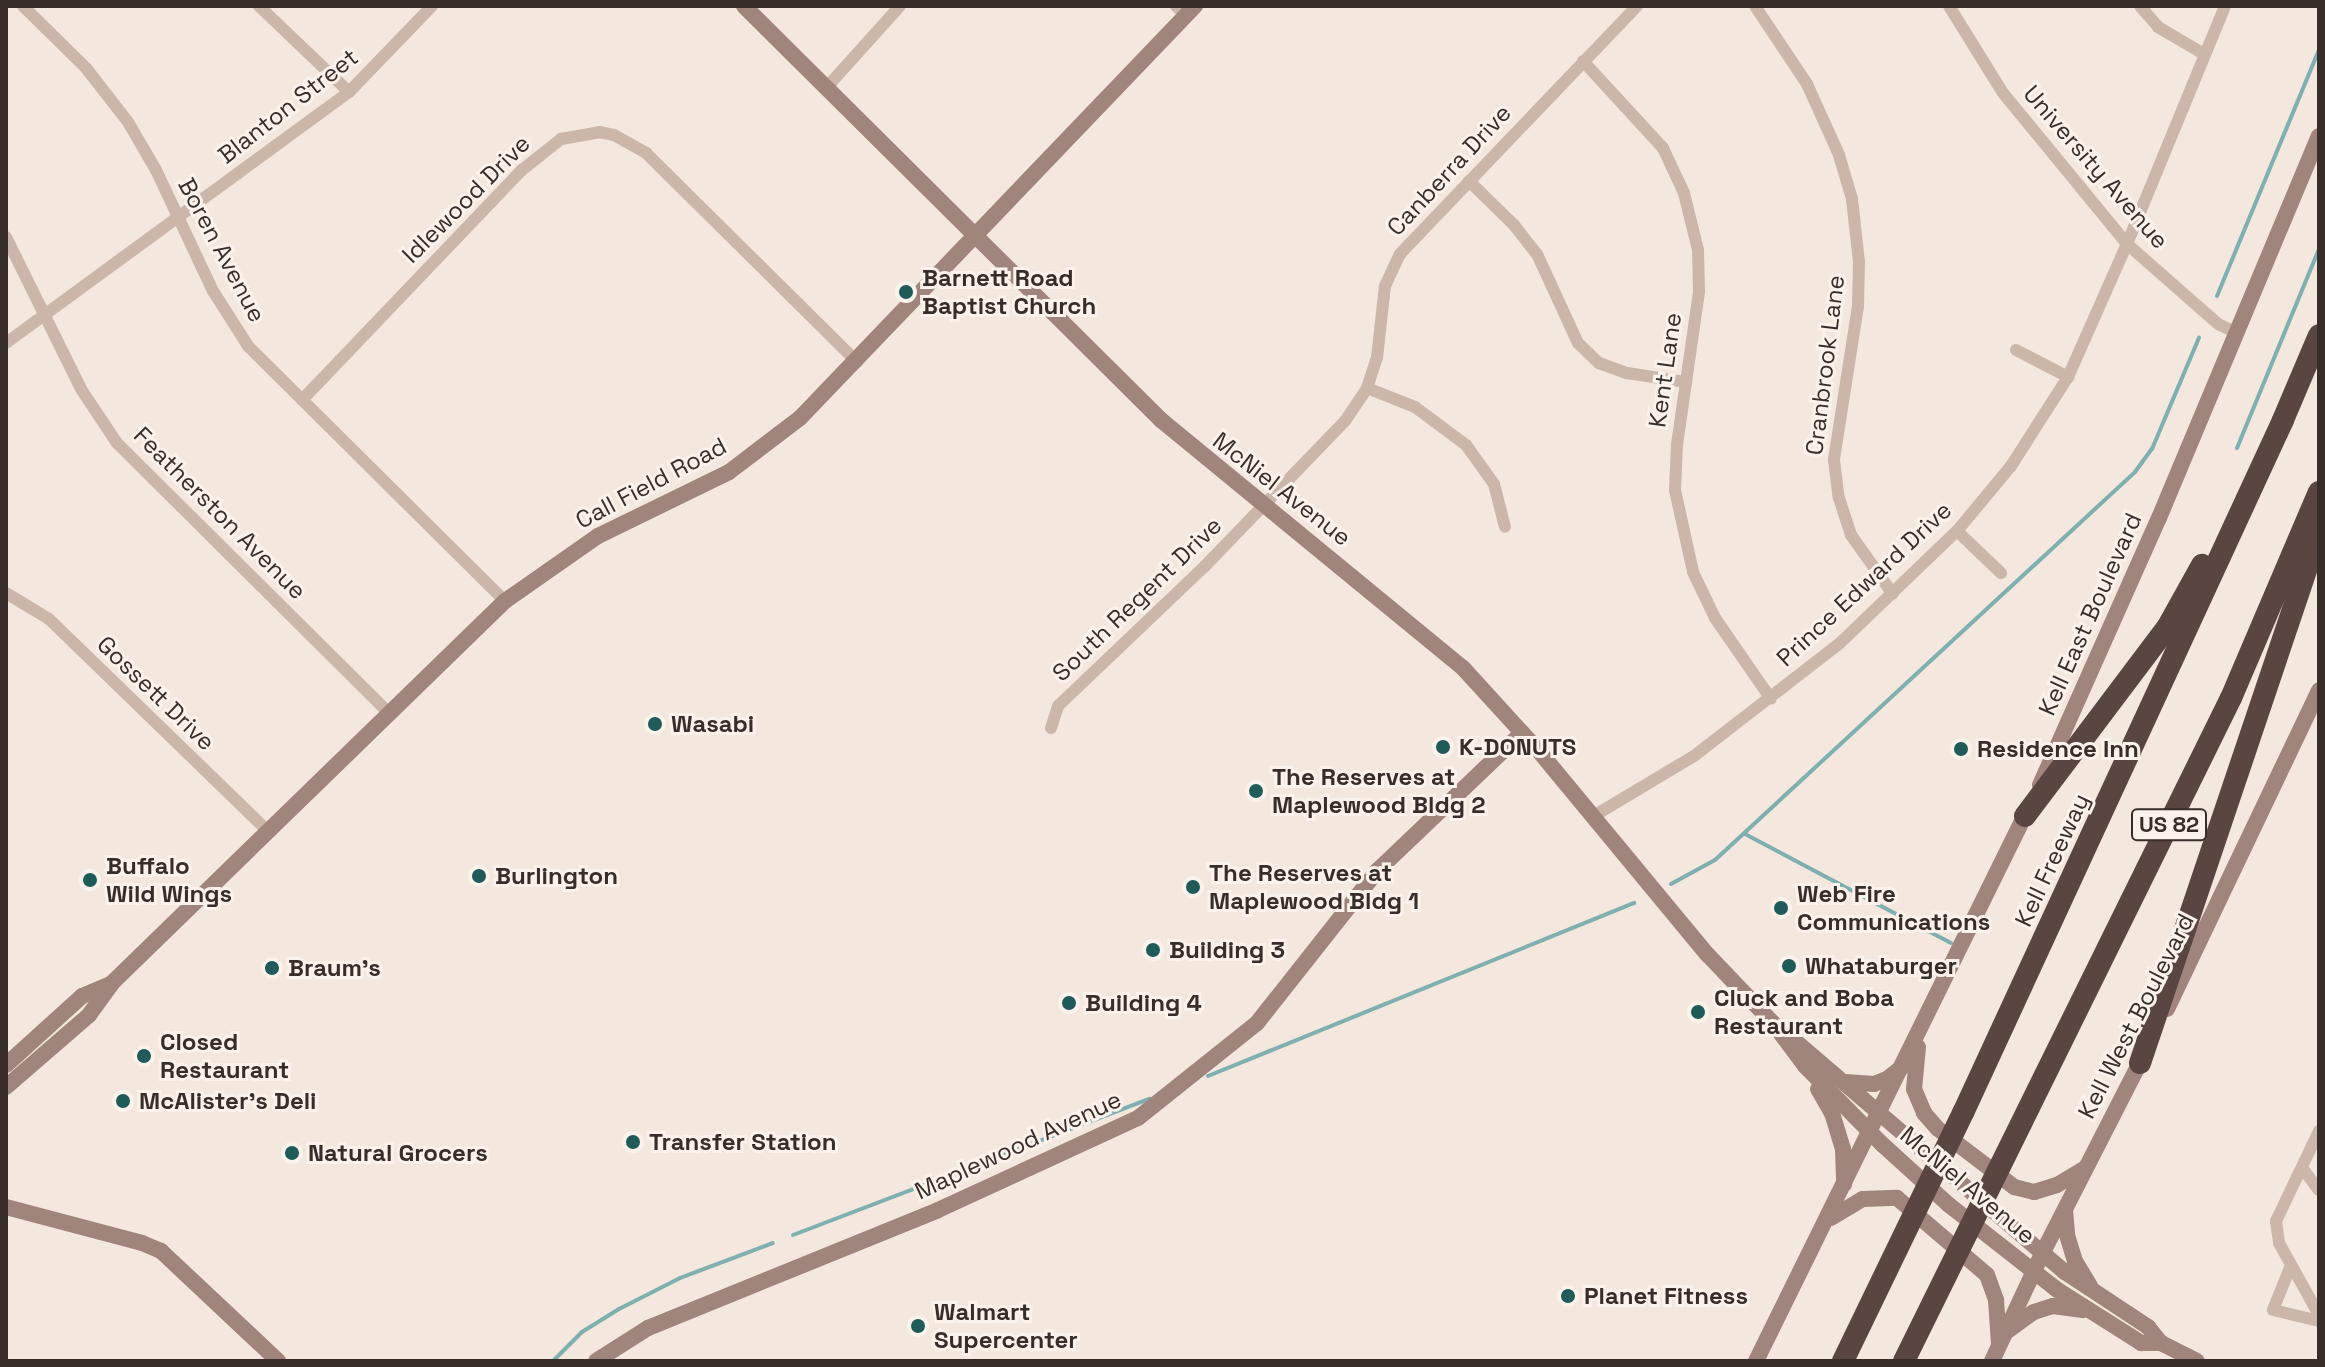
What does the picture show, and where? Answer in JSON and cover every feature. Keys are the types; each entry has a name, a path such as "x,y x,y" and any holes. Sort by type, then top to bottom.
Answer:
{"highway":[{"name":"Kell Freeway","path":"1843,1361 1963,1113 2283,420 2319,335"},
{"path":"2025,816 2168,626 2283,420"},
{"name":"US 82","path":"1904,1361 2231,698 2319,492"},
{"path":"2140,1063 2319,532"}],"main road":[{"name":"McNiel Avenue","path":"744,6 1161,420 1263,507 1441,648 1522,733 1707,954 1773,1023 1805,1066 1871,1132 1949,1205 2033,1271 2091,1313 2141,1343 2161,1343"},
{"name":"Call Field Road","path":"6,1087 89,1015 112,983 505,601 598,536 729,472 762,449 857,362 1186,9"},
{"name":"Kell East Boulevard","path":"1756,1361 2025,816 2159,518 2319,136"},
{"name":"Kell West Boulevard","path":"1998,1346 2140,1063 2319,690"},
{"name":"Maplewood Avenue","path":"596,1361 648,1328 938,1210 1138,1118 1257,1023 1378,870 1522,733"},
{"name":"Call Field Road","path":"6,1065 82,996 112,983"},
{"name":"McNiel Avenue","path":"1773,1023 1846,1082 2042,1254 2148,1327 2161,1343 2197,1361"},
{"path":"1920,1033 1914,1089 1924,1113 1938,1129 2014,1187 2034,1192 2057,1185 2085,1169"},
{"path":"1846,1082 1874,1084 1899,1071 1907,1060"},
{"path":"1805,1066 1832,1113 1843,1149 1844,1186"},
{"path":"1826,1222 1863,1199 1897,1198 1987,1275 1996,1300 1998,1346"},
{"path":"6,1207 161,1251 278,1361"},
{"path":"2065,1208 2067,1235 2075,1261 2093,1291"},
{"path":"1998,1346 2034,1312 2053,1306 2073,1307 2091,1313"}],"street":[{"name":"Boren Avenue","path":"23,6 86,68 128,122 227,315 248,346 505,601"},
{"path":"259,6 349,92"},
{"name":"Blanton Street","path":"6,343 349,92 432,6"},
{"path":"827,87 900,6"},
{"name":"Canberra Drive","path":"1263,507 1345,421 1367,388 1377,358 1385,286 1393,265 1428,221 1637,6"},
{"name":"Cranbrook Lane","path":"1755,6 1807,84 1839,155 1852,199 1859,262 1858,306 1834,460 1839,498 1851,535 1893,594"},
{"name":"University Avenue","path":"1949,6 2003,93 2127,244 2218,324 2237,333"},
{"path":"2140,6 2158,27 2204,54"},
{"name":"Prince Edward Drive","path":"1592,817 1694,756 1771,699 1893,594 1957,531 2011,466 2068,377 2127,244 2225,6"},
{"name":"Kent Lane","path":"1583,61 1663,148 1684,193 1698,250 1699,292 1677,444 1675,490 1693,572 1715,618 1771,699"},
{"name":"Idlewood Drive","path":"302,400 522,170 561,139 599,132 614,135 646,153 857,362"},
{"path":"1469,181 1514,225 1537,254 1578,343 1599,363 1627,373 1686,382"},
{"name":"Featherston Avenue","path":"6,237 81,389 117,443 389,713"},
{"path":"2016,350 2068,377"},
{"path":"1367,388 1415,407 1466,445 1494,484 1505,527"},
{"name":"South Regent Drive","path":"1051,728 1051,716 1058,706 1263,507"},
{"path":"1957,531 2001,573"},
{"name":"Gossett Drive","path":"6,593 49,619 269,832"},
{"path":"2319,1131 2276,1221 2279,1243 2319,1315"},
{"path":"2303,1169 2319,1190"},
{"path":"2291,1265 2273,1310 2319,1321"}],"waterway":[{"path":"2217,296 2319,50"},
{"path":"2237,448 2319,249"},
{"path":"1671,884 1715,860 2135,472 2152,449 2199,338"},
{"path":"1745,834 1951,943"},
{"path":"1208,1076 1634,903"},
{"path":"793,1235 1150,1099"},
{"path":"553,1361 582,1332 619,1309 680,1278 773,1243"}],"place":[{"name":"Barnett Road Baptist Church","path":"906,292"},
{"name":"Wasabi","path":"655,724"},
{"name":"K-DONUTS","path":"1443,747"},
{"name":"Residence Inn","path":"1961,749"},
{"name":"The Reserves at Maplewood Bldg 2","path":"1256,791"},
{"name":"Burlington","path":"479,876"},
{"name":"Buffalo Wild Wings","path":"90,880"},
{"name":"The Reserves at Maplewood Bldg 1","path":"1193,887"},
{"name":"Web Fire Communications","path":"1781,908"},
{"name":"Building 3","path":"1153,950"},
{"name":"Whataburger","path":"1789,966"},
{"name":"Braum's","path":"272,968"},
{"name":"Building 4","path":"1069,1003"},
{"name":"Cluck and Boba Restaurant","path":"1698,1012"},
{"name":"Closed Restaurant","path":"144,1056"},
{"name":"McAlister's Deli","path":"123,1101"},
{"name":"Transfer Station","path":"633,1142"},
{"name":"Natural Grocers","path":"292,1153"},
{"name":"Planet Fitness","path":"1568,1296"},
{"name":"Walmart Supercenter","path":"918,1326"}]}
